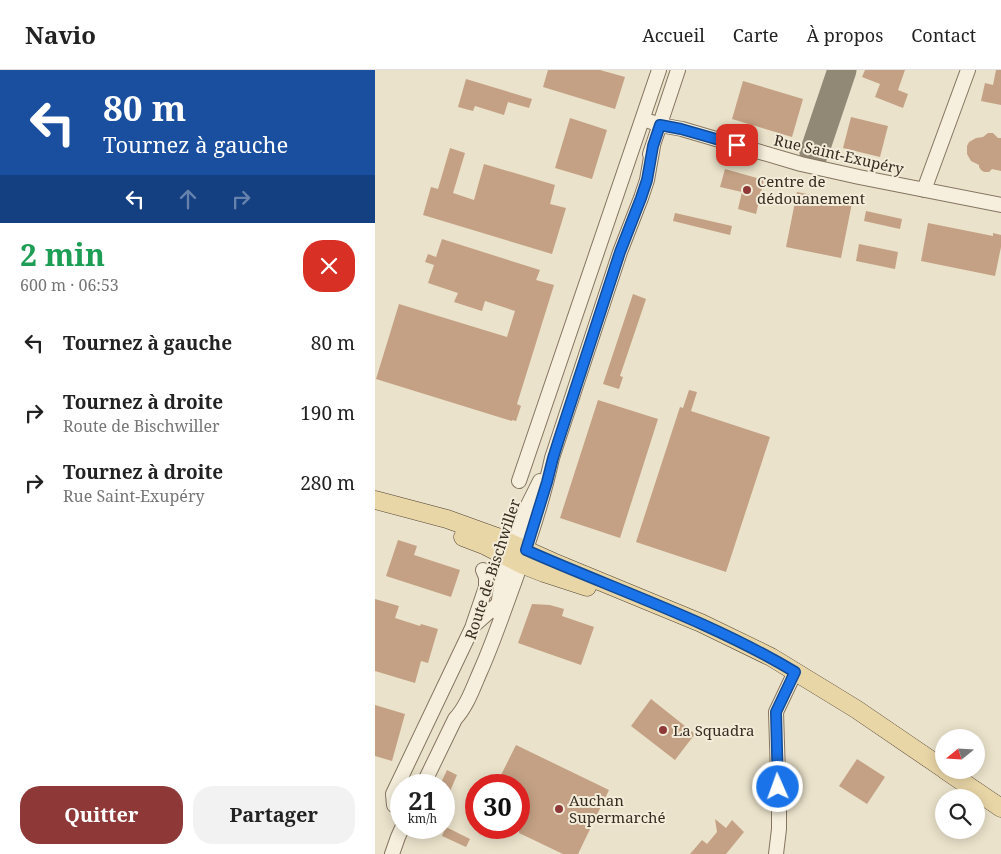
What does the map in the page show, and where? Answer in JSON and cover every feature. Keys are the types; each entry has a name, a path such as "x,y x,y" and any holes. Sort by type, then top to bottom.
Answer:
{"main road":[{"path":"383,502 409,511 449,532 488,547 518,554 662,606 701,623 764,654 795,672 856,709 935,762"},
{"path":"959,779 1001,808"}],"street":[{"path":"519,481 659,70"},
{"name":"Route de Bischwiller","path":"455,719 455,712 494,624 503,581 518,554 547,482 553,458 620,252 638,209 646,182 653,146 679,70"},
{"path":"924,190 968,70"},
{"name":"Rue Saint-Exupéry","path":"643,119 801,164 1001,205"},
{"path":"531,447 534,494"},
{"name":"Route de Bischwiller","path":"428,774 488,655 501,622 528,505 553,458"},
{"name":"Route de Bischwiller","path":"403,774 473,626 486,587 486,577 483,570"},
{"path":"473,626 498,604"},
{"path":"777,854 779,806 776,712 795,672"},
{"path":"386,854 395,839"},
{"path":"392,854 397,839"}],"building":[{"path":"548,70 600,70 625,77 615,109 543,87"},
{"path":"865,70 905,70 898,90 908,94 903,108 875,97 880,84 862,77"},
{"path":"996,70 1001,70 1001,105 981,101 985,83 993,85"},
{"path":"466,79 532,99 529,108 508,102 504,115 475,106 473,111 458,107"},
{"path":"743,81 803,99 792,137 732,119"},
{"path":"851,117 888,126 880,157 843,148"},
{"path":"570,118 607,130 592,179 555,168"},
{"path":"988,133 993,133 998,138 1001,138 1001,171 992,169 989,172 984,172 979,165 971,161 967,154 969,142"},
{"path":"450,148 465,153 453,193 474,200 484,164 555,185 550,204 566,208 552,254 423,215 431,187 438,189"},
{"name":"Centre de dédouanement","path":"725,169 764,180 756,214 738,209 742,192 720,187"},
{"path":"797,192 852,203 841,258 786,247"},
{"path":"866,211 902,219 900,229 864,221"},
{"path":"675,213 732,226 730,235 673,221"},
{"path":"928,223 993,236 993,233 1001,235 1001,247 995,276 921,261"},
{"path":"442,239 540,270 536,280 554,285 517,404 521,406 516,421 376,379 399,304 507,337 515,311 485,301 482,311 454,302 458,293 428,283 434,265 425,262 428,254 436,257"},
{"path":"859,244 898,252 895,269 856,261"},
{"path":"633,294 646,299 620,376 623,377 619,389 603,384"},
{"path":"689,390 697,392 691,411 770,437 726,572 636,542 680,407 683,408"},
{"path":"598,400 658,419 620,538 560,518"},
{"path":"398,540 417,546 414,555 460,570 451,597 386,576"},
{"path":"375,599 399,606 395,618 420,626 421,624 438,629 428,663 421,661 415,683 375,671"},
{"path":"532,604 550,605 564,609 562,616 594,627 581,665 518,643"},
{"name":"La Squadra","path":"651,699 695,734 675,760 631,726"},
{"path":"375,705 405,714 392,761 375,756"},
{"name":"Auchan Supermarché","path":"516,745 609,790 578,854 563,854 530,838 530,774 502,774"},
{"path":"857,759 885,777 867,804 839,786"},
{"path":"447,770 455,774 445,774"},
{"path":"715,819 726,828 732,820 744,832 726,854 690,854 702,840 707,844 717,832"},
{"path":"455,832 465,836 465,839 470,839 466,847 449,839 455,839"}],"taxiway":[{"path":"814,153 842,70"}],"place":[{"name":"Centre de dédouanement","path":"747,190"},
{"name":"La Squadra","path":"663,730"},
{"name":"Auchan Supermarché","path":"559,809"}],"route":[{"path":"737,145 670,126 660,125 638,209 620,252 553,458 526,550 701,623 795,672 777,708 775,718 778,787"}]}
